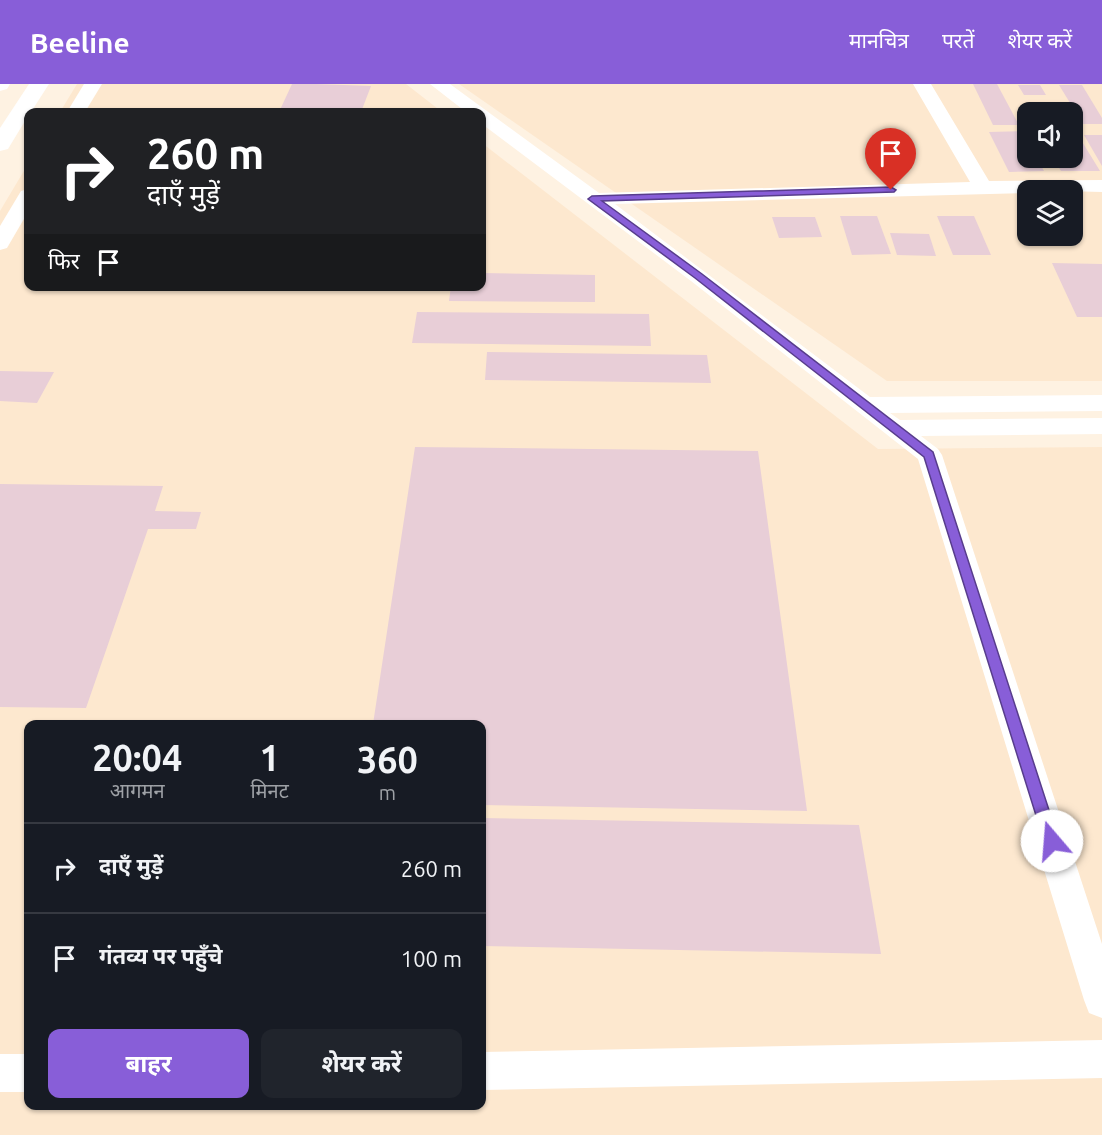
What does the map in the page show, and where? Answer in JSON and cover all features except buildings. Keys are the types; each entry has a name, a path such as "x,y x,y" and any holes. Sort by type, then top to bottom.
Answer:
{"street":[{"path":"0,144 39,84"},
{"path":"78,108 93,84"},
{"path":"439,84 472,108"},
{"path":"922,84 983,187"},
{"path":"486,119 699,276 929,455 1102,1000"},
{"path":"592,199 983,187 1102,186"},
{"path":"0,244 24,202"},
{"path":"864,405 1102,403"},
{"path":"894,428 1102,426"},
{"path":"486,1071 1102,1059"},
{"path":"0,1073 24,1073"}],"shaded area":[{"path":"77,84 406,84 437,108 62,108"},
{"path":"459,84 1102,84 1102,381 887,381"},
{"path":"486,146 878,449 1102,447 1102,1135 0,1135 0,211 24,171 24,291 486,291"}],"route":[{"path":"891,190 592,199 699,276 929,455 1052,841"}]}
